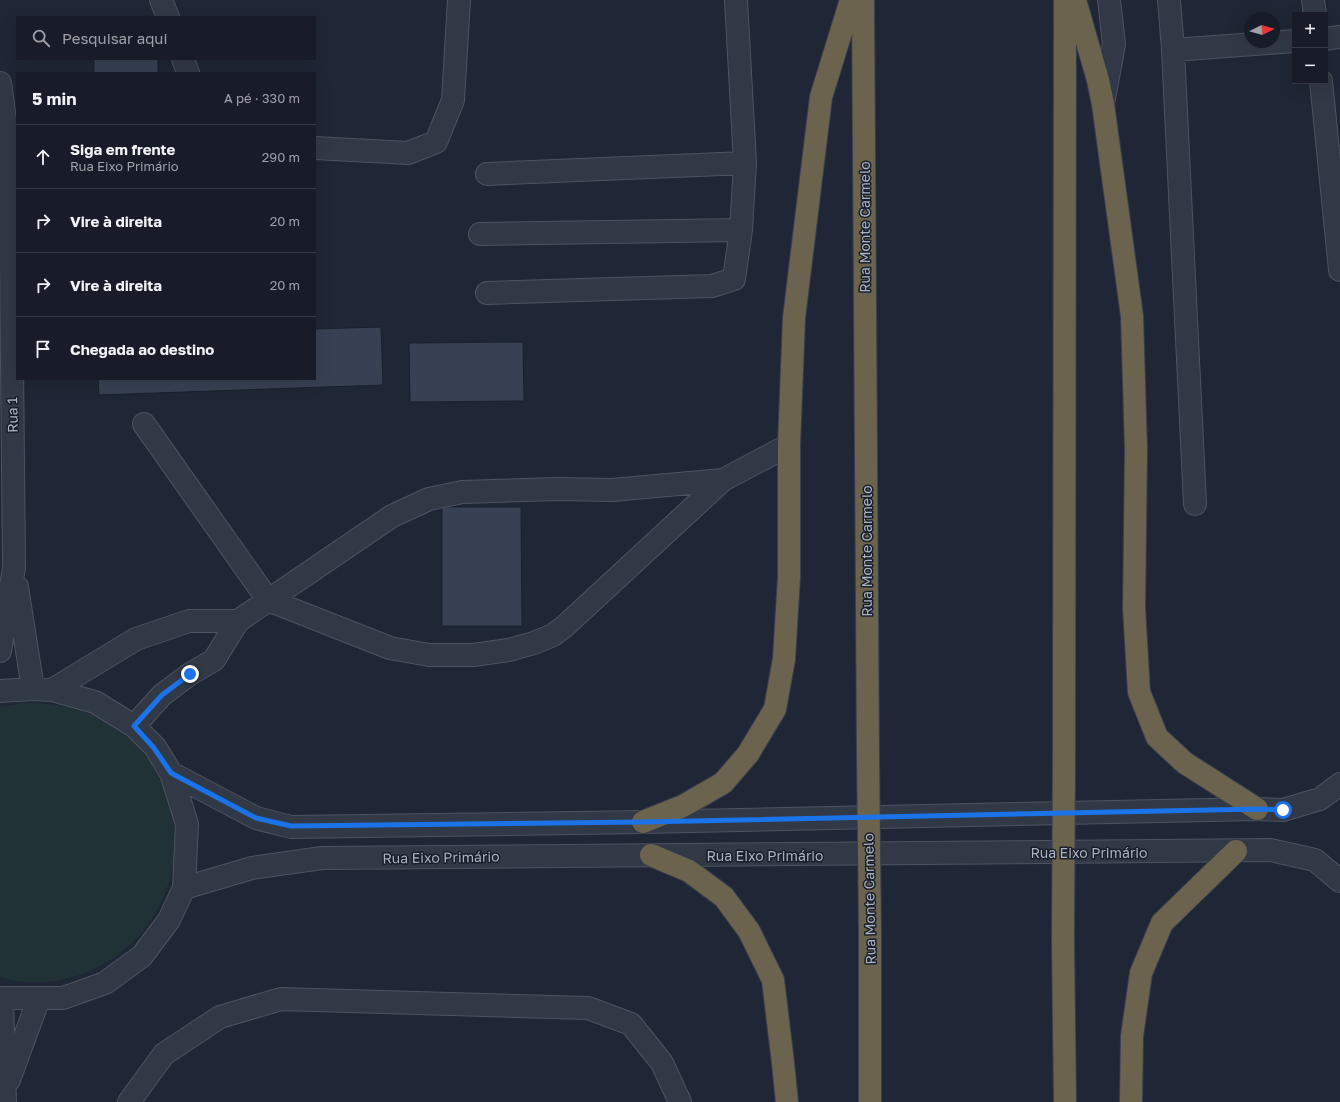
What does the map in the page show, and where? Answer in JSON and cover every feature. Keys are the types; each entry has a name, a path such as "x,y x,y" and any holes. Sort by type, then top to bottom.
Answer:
{"highway":[{"path":"643,822 684,806 723,783 748,754 775,709 784,659 789,577 789,445 794,318 821,97 851,0"},
{"name":"Rua Monte Carmelo","path":"863,0 870,1102"},
{"path":"1065,0 1063,942 1065,1102"},
{"path":"1075,0 1098,80 1103,104 1132,316 1136,450 1134,608 1139,692 1157,737 1185,763 1257,809"},
{"path":"1131,1102 1132,1036 1141,972 1162,924 1236,851"},
{"path":"651,856 689,871 724,897 749,931 773,980 784,1063 787,1102"}],"street":[{"path":"162,0 168,16"},
{"path":"316,148 408,153 436,142 453,100 459,0"},
{"path":"487,293 712,286 734,279 741,230 745,163 736,0"},
{"path":"1103,104 1114,44 1109,0"},
{"path":"1170,0 1195,504"},
{"path":"1313,0 1315,12"},
{"path":"1328,39 1340,37"},
{"path":"1173,50 1292,41"},
{"path":"183,60 188,72"},
{"name":"Rua 1","path":"0,83 10,156 5,275 14,568 0,651"},
{"path":"1322,84 1340,270"},
{"path":"486,174 745,163"},
{"path":"480,234 741,230"},
{"path":"144,424 268,600 390,648 429,655 473,654 509,650 534,643 553,635 566,626 723,480 789,445"},
{"path":"134,726 162,695 190,674 214,660 238,621 392,516 429,499 462,492 558,489 612,490 723,480"},
{"path":"14,568 42,689"},
{"path":"42,689 136,639 189,621 238,621"},
{"path":"0,691 42,689 95,702 134,726 154,748 171,773 187,824 184,888 169,920 142,956 105,983 63,998 1,998 5,1096"},
{"path":"171,773 256,818 291,826 643,822 1257,809 1283,810 1320,799 1340,784"},
{"name":"Rua Eixo Primário","path":"184,888 252,868 322,858 1270,850 1316,860 1340,881"},
{"path":"5,1096 39,998"},
{"path":"129,1102 164,1054 220,1017 281,999 588,1008 631,1024 662,1063 680,1102"}],"shaded area":[{"path":"23,703 58,705 83,711 105,721 131,740 142,752 161,780 172,811 175,842 171,873 161,903 144,930 121,953 92,970 70,978 46,982 23,982 0,977 0,707"}],"building":[{"path":"94,60 158,60 158,72 94,72"},
{"path":"381,327 383,385 99,395 98,380 316,380 316,329"},
{"path":"523,342 524,401 410,402 409,343"},
{"path":"442,507 521,507 522,626 442,626"}],"route":[{"path":"190,674 162,695 134,726 154,748 171,773 256,818 291,826 324,827 643,822 1257,809 1283,810"}]}
